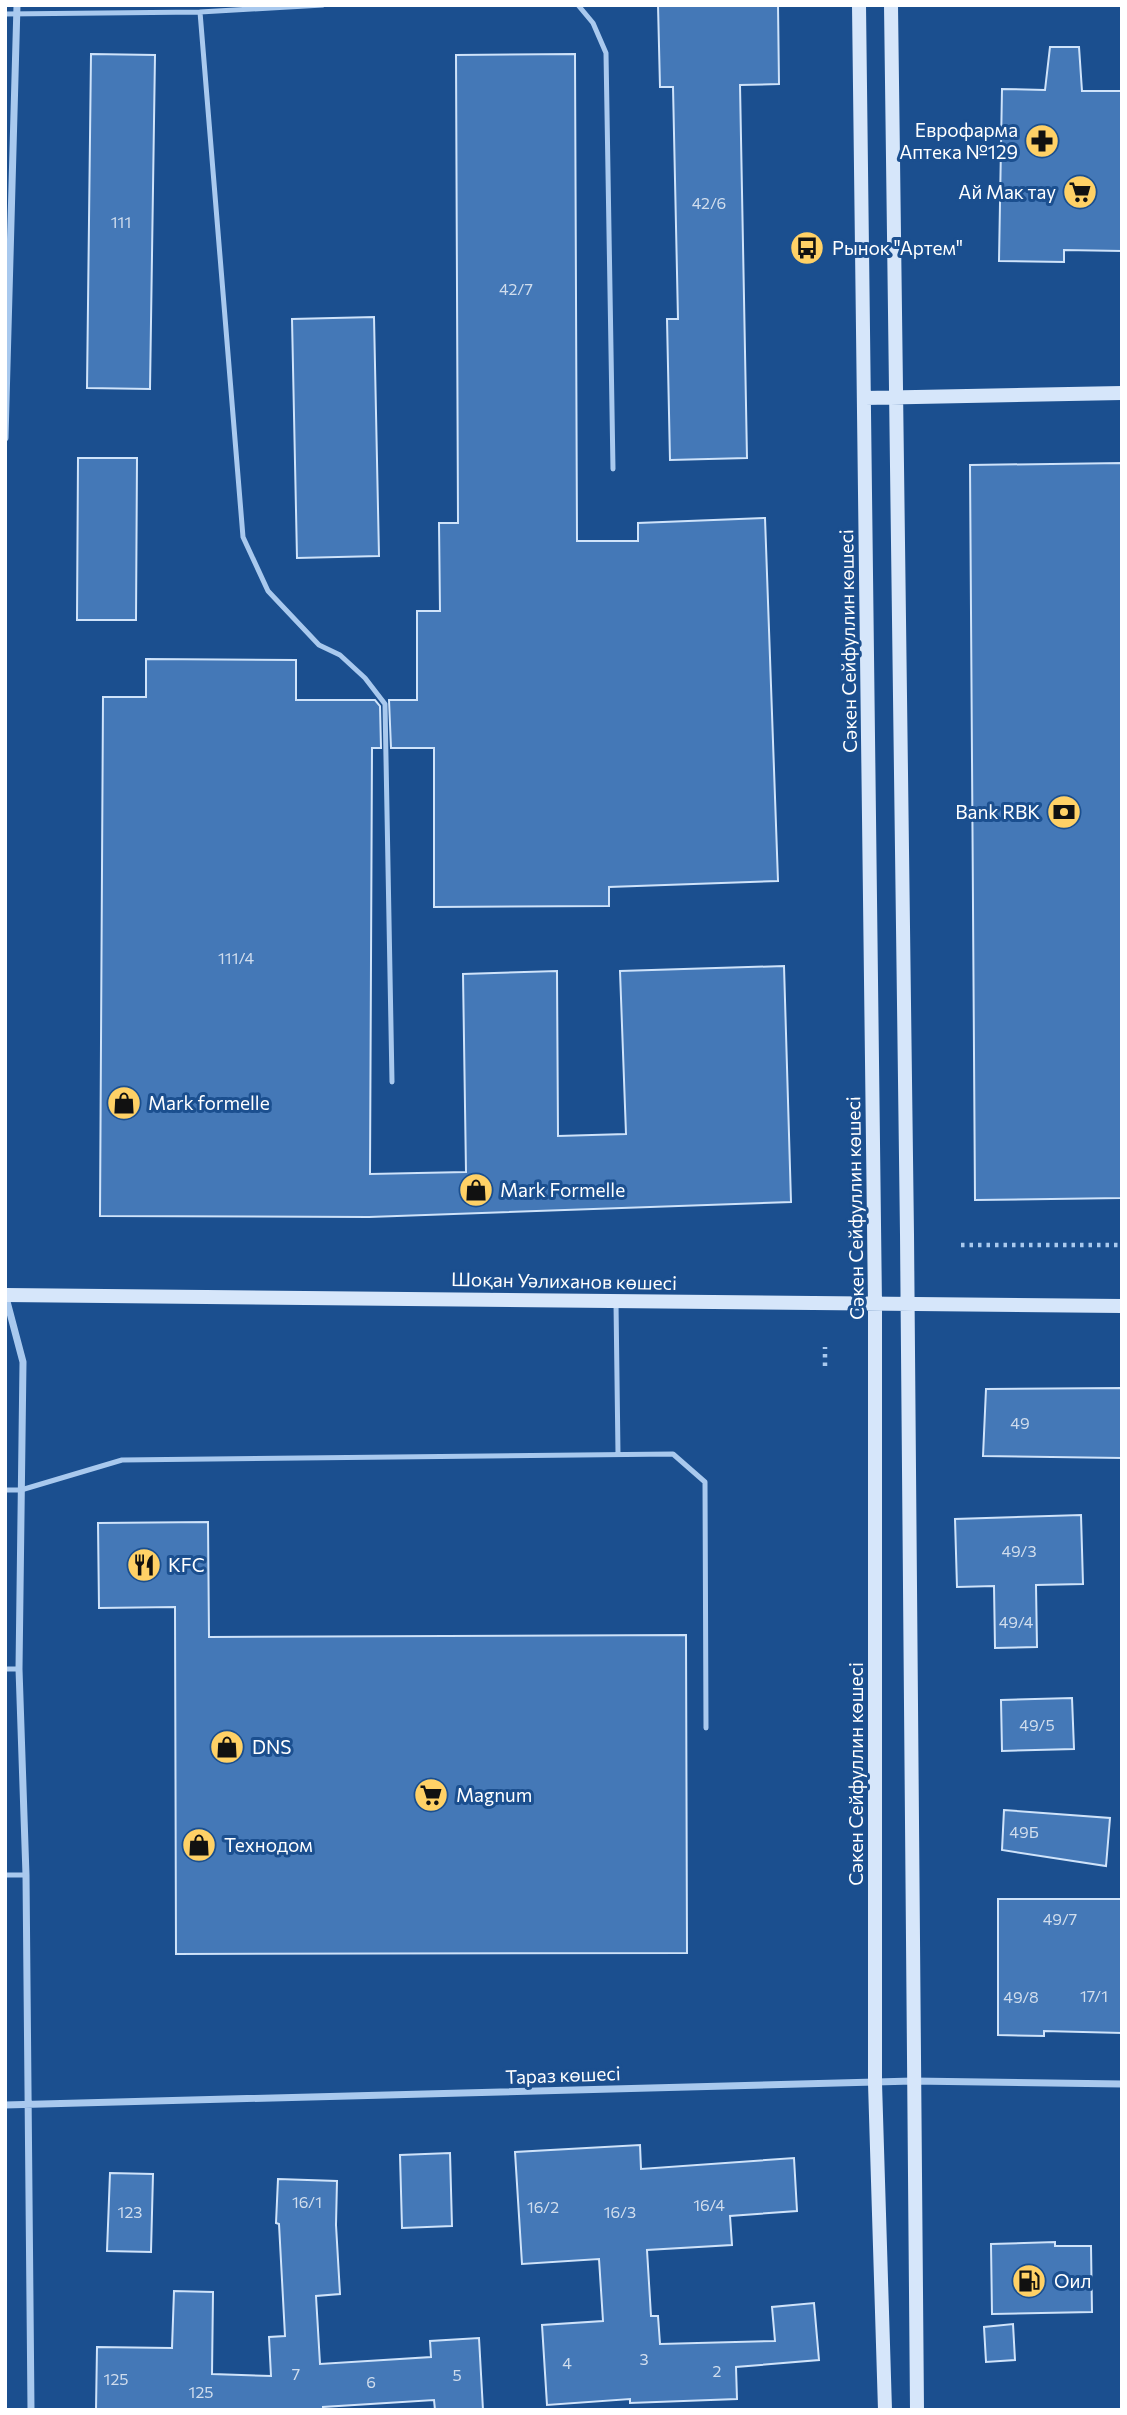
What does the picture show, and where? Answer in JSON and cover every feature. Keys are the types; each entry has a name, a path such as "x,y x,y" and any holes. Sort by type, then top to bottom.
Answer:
{"main road":[{"name":"Сәкен Сейфуллин көшесі","path":"859,5 875,1304 874,2083 885,2410"},
{"path":"891,5 908,1305 917,2410"},
{"path":"865,397 1122,393"},
{"name":"Шоқан Уәлиханов көшесі","path":"5,1294 1122,1306"}],"street":[{"path":"5,438 17,9"},
{"path":"5,1294 23,1362 19,1669 30,2105 31,2410"},
{"name":"Тараз көшесі","path":"5,2105 913,2081 1122,2084"}],"lane":[{"path":"5,14 17,9 200,12 323,5"},
{"path":"578,5 593,23 606,53 613,469"},
{"path":"200,12 243,537 268,591 319,645 340,656 365,678 384,704 392,1082"},
{"path":"616,1301 618,1454"},
{"path":"5,1490 21,1490 122,1460 673,1454 705,1482 706,1728"},
{"path":"5,1669 19,1669"},
{"path":"5,1875 26,1875"}],"path":[{"path":"961,1245 1122,1245"},
{"path":"825,1347 825,1366"}],"building":[{"path":"658,5 778,5 779,84 740,85 747,458 670,460 667,319 678,319 673,87 660,87"},
{"path":"1050,47 1079,47 1082,91 1122,91 1122,251 1064,250 1064,262 999,261 1002,89 1045,90"},
{"path":"91,54 155,55 150,389 87,388"},
{"path":"575,54 577,541 638,541 638,523 765,518 778,881 609,887 609,906 434,907 434,748 391,748 389,700 417,700 417,611 440,611 439,523 458,523 456,55"},
{"path":"374,317 379,556 297,558 292,319"},
{"path":"78,458 137,458 136,620 77,620"},
{"path":"1122,463 1122,1198 975,1200 970,465"},
{"path":"146,659 296,660 296,700 375,700 380,706 381,748 372,748 370,1174 466,1172 463,974 557,971 558,1136 626,1134 620,971 784,966 791,1202 369,1217 100,1216 103,697 146,697"},
{"path":"1122,1388 1122,1458 983,1456 986,1389"},
{"path":"1081,1515 1083,1584 1036,1585 1037,1647 995,1648 994,1586 957,1587 955,1519"},
{"name":"Magnum","path":"208,1522 209,1637 686,1635 687,1953 176,1954 175,1607 99,1608 98,1523"},
{"path":"1072,1698 1074,1749 1002,1751 1001,1700"},
{"path":"1004,1810 1110,1818 1106,1866 1002,1850"},
{"path":"998,1899 1121,1899 1122,2033 1044,2031 1044,2036 998,2035"},
{"path":"640,2145 641,2169 794,2158 797,2211 730,2216 732,2245 647,2250 651,2316 658,2316 660,2344 775,2341 772,2307 814,2303 819,2360 736,2367 737,2399 630,2403 630,2399 547,2405 542,2325 603,2321 599,2259 522,2264 515,2152"},
{"path":"450,2153 452,2226 402,2228 400,2155"},
{"path":"110,2173 153,2174 151,2252 107,2251"},
{"path":"278,2179 337,2181 336,2225 340,2294 316,2296 320,2364 431,2357 430,2341 479,2338 483,2410 435,2410 434,2400 323,2407 323,2410 96,2410 97,2347 172,2348 174,2291 213,2292 212,2374 271,2376 269,2337 285,2336 279,2224 276,2223"},
{"path":"1055,2242 1055,2246 1091,2246 1092,2312 992,2314 991,2244"},
{"path":"1013,2324 1015,2360 986,2362 984,2327"}],"place":[{"name":"Еврофарма Аптека №129","path":"1042,141"},
{"name":"Ай Мак тау","path":"1080,192"},
{"name":"Рынок \"Артем\"","path":"807,248"},
{"name":"Bank RBK","path":"1064,812"},
{"name":"Mark formelle","path":"124,1103"},
{"name":"Mark Formelle","path":"476,1190"},
{"name":"KFC","path":"144,1565"},
{"name":"DNS","path":"227,1747"},
{"name":"Magnum","path":"431,1795"},
{"name":"Технодом","path":"199,1845"},
{"name":"Оил","path":"1029,2281"}]}
